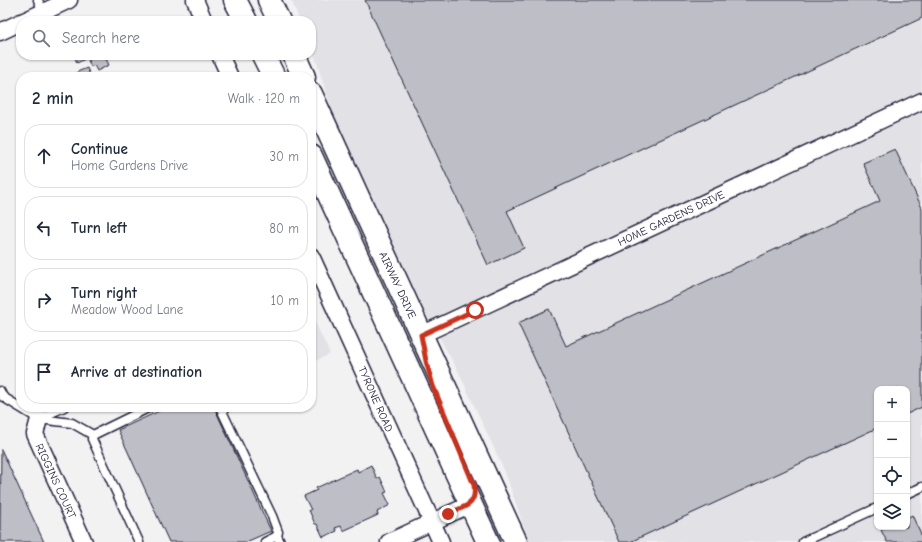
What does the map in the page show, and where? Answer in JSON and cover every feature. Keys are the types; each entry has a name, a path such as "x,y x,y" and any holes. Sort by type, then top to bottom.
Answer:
{"main road":[{"path":"235,0 243,16"},
{"path":"269,0 277,16"},
{"path":"266,60 272,72"},
{"path":"296,60 302,72"},
{"name":"AIRWAY DRIVE","path":"316,105 516,542"},
{"path":"316,167 488,542"},
{"path":"421,335 433,386 474,485 474,498 471,504"},
{"path":"471,504 481,505 489,512 504,542"}],"street":[{"path":"29,16 40,6 69,0"},
{"path":"195,0 202,16"},
{"path":"0,32 16,24"},
{"path":"222,60 228,72"},
{"name":"HOME GARDENS DRIVE","path":"421,335 922,101"},
{"name":"TYRONE ROAD","path":"316,267 441,542"},
{"name":"RIGGINS COURT","path":"40,413 34,434 84,542"},
{"path":"389,542 471,504"}],"lane":[{"path":"0,392 3,397 16,403"},
{"path":"93,435 140,412"},
{"path":"222,412 272,516 278,532 278,539 265,542"},
{"path":"40,413 72,423 93,435"},
{"path":"93,435 92,439 139,542"},
{"path":"910,493 922,487"},
{"path":"803,542 874,509"}],"shaded area":[{"path":"291,0 922,0 922,542 529,542 505,472 458,371 414,293 334,118 316,60 316,16 298,16"},
{"path":"316,325 330,354 316,361"}],"building":[{"path":"365,0 922,0 922,18 507,211 524,248 488,265"},
{"path":"76,60 83,60 77,63"},
{"path":"88,60 106,60 109,65 97,71 94,65 91,67"},
{"path":"87,68 89,72 77,72"},
{"path":"895,149 922,208 922,407 910,413 910,386 874,386 874,429 630,542 619,542 518,323 549,309 566,346 880,201 863,163"},
{"path":"157,412 216,412 271,531 246,542 169,542 118,430"},
{"path":"1,449 44,542 0,542"},
{"path":"371,465 377,479 380,477 387,492 384,493 390,505 377,512 378,515 343,531 341,526 335,528 337,531 323,537 317,524 315,524 309,510 311,510 304,496 317,490 316,488 357,469 358,472"},
{"path":"912,515 922,537 922,542 887,542 881,530 910,530 910,516"}],"route":[{"path":"448,514 471,504 475,491 474,485 441,409 433,386 421,335 475,310"}]}
